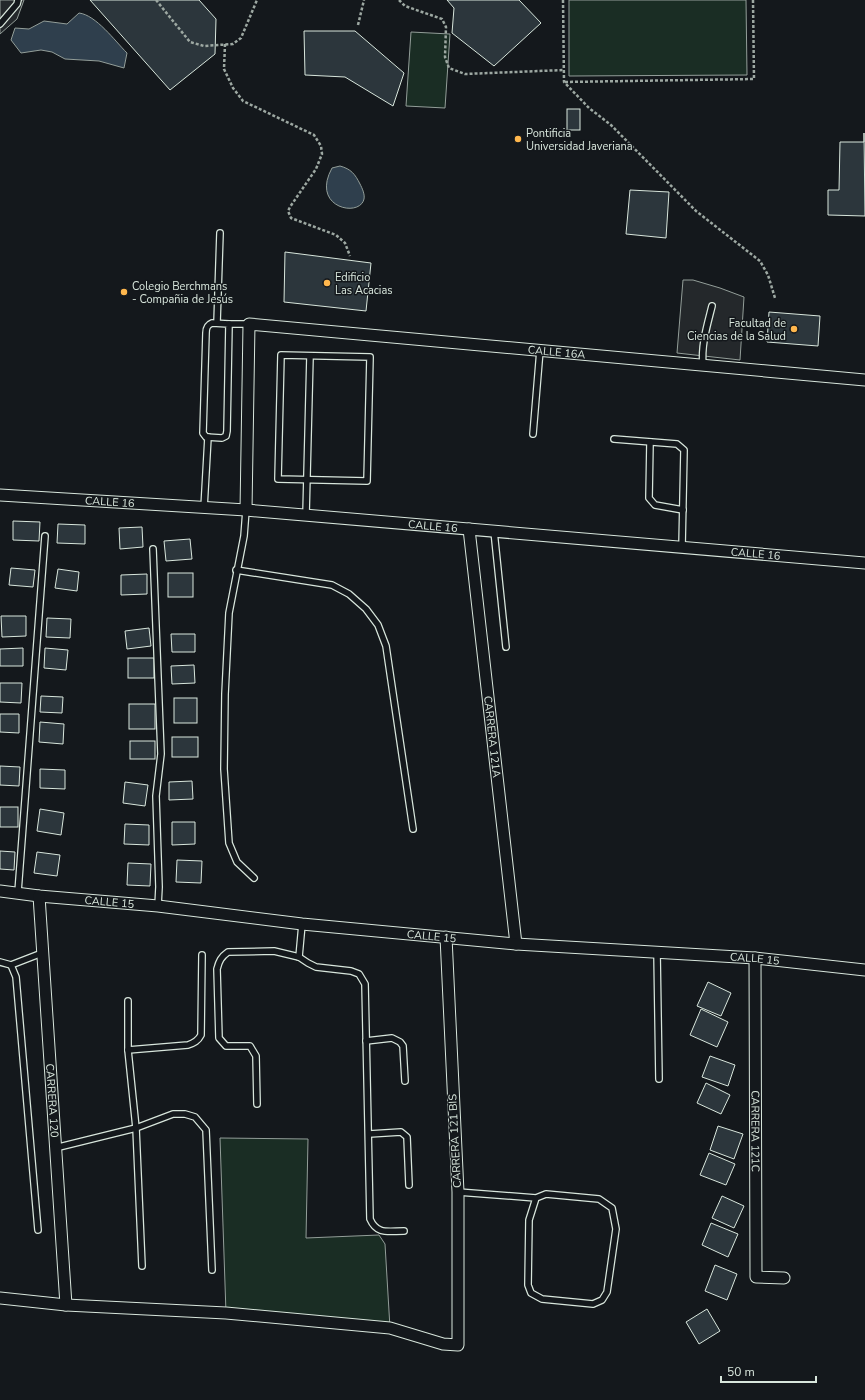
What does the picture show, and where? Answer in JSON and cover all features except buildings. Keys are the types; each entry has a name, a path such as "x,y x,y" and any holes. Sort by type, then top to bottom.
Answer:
{"street":[{"name":"CALLE 16A","path":"249,324 865,380"},
{"path":"246,510 249,324"},
{"name":"CALLE 16","path":"0,495 246,510 865,563"},
{"name":"CARRERA 121A","path":"469,529 516,944"},
{"name":"CALLE 15","path":"0,891 18,892 38,896 158,906 302,924 516,944 755,958 865,970"},
{"name":"CARRERA 120","path":"38,896 66,1305"},
{"name":"CARRERA 121 BIS","path":"66,1305 226,1313 390,1328 443,1344 458,1345 458,1192 446,937"},
{"name":"CARRERA 121C","path":"755,958 756,1277 784,1278"},
{"path":"0,1298 66,1305"}],"lane":[{"path":"0,24 17,4 18,0"},
{"path":"218,323 220,233"},
{"path":"703,365 702,355 704,336 712,306"},
{"path":"229,324 227,434 222,438 208,437 204,436 203,433 206,327 208,324 218,323 249,324"},
{"path":"533,434 540,350"},
{"path":"282,355 370,358 367,481 307,480 278,479 282,355"},
{"path":"306,515 310,356"},
{"path":"204,508 208,437"},
{"path":"614,439 677,444 684,450 682,547"},
{"path":"650,442 648,498 655,504 683,510"},
{"path":"246,510 244,536 236,570 229,613 224,694 224,769 229,844 237,862 254,878"},
{"path":"494,531 506,647"},
{"path":"18,892 45,536"},
{"path":"153,549 161,754 156,796 159,887 158,906"},
{"path":"236,570 332,585 348,594 366,609 378,625 386,646 413,829"},
{"path":"299,957 302,924"},
{"path":"257,1104 256,1056 254,1050 250,1046 226,1046 219,1038 217,969 220,960 228,952 274,951 299,957 316,967 351,971 359,974 365,984 370,1219 373,1226 380,1231 404,1231"},
{"path":"657,952 659,1079"},
{"path":"0,962 11,965 42,953"},
{"path":"128,1050 188,1045 199,1039 201,1035 202,955"},
{"path":"11,965 16,977 38,1230"},
{"path":"128,1001 128,1050 136,1128 142,1266"},
{"path":"366,1041 392,1038 400,1042 403,1046 405,1081"},
{"path":"55,1148 136,1128 173,1114 195,1116 206,1130 212,1270"},
{"path":"369,1134 401,1132 405,1135 407,1138 409,1185"},
{"path":"458,1192 536,1198 546,1194 599,1199 612,1208 616,1229 607,1292 602,1300 593,1304 542,1299 532,1293 528,1285 529,1220 536,1198"}],"path":[{"path":"156,0 190,42 204,46 233,44 241,38 257,0"},
{"path":"358,26 364,0"},
{"path":"399,0 405,6 442,19 446,27 445,57 449,68 465,74 564,70"},
{"path":"563,0 564,82 589,108 611,125 696,211 760,261 768,276 775,298"},
{"path":"564,82 754,80 753,0"},
{"path":"225,44 224,69 233,88 243,101 314,135 321,146 322,154 316,168 288,211 291,218 336,235 345,243 350,256"}],"green space":[{"path":"569,0 746,0 747,75 569,76"},
{"path":"411,32 450,34 445,108 406,106"},
{"path":"220,1138 308,1139 306,1238 379,1235 385,1244 390,1328 226,1313"}],"shaded area":[{"path":"0,0 24,0 17,19 0,34"},
{"path":"683,280 693,280 744,297 740,360 677,353"}],"water":[{"path":"79,13 92,18 98,23 127,53 124,68 99,61 65,59 52,52 41,50 21,53 11,40 15,28 29,29 44,21 67,24"},
{"path":"340,166 352,172 358,180 364,195 361,205 354,208 346,208 338,206 331,200 327,192 327,182 332,168"}],"place":[{"name":"Pontificia Universidad Javeriana","path":"518,139"},
{"name":"Edificio Las Acacias","path":"327,283"},
{"name":"Colegio Berchmans - Compañia de Jesús","path":"124,292"},
{"name":"Facultad de Ciencias de la Salud","path":"794,329"}]}
